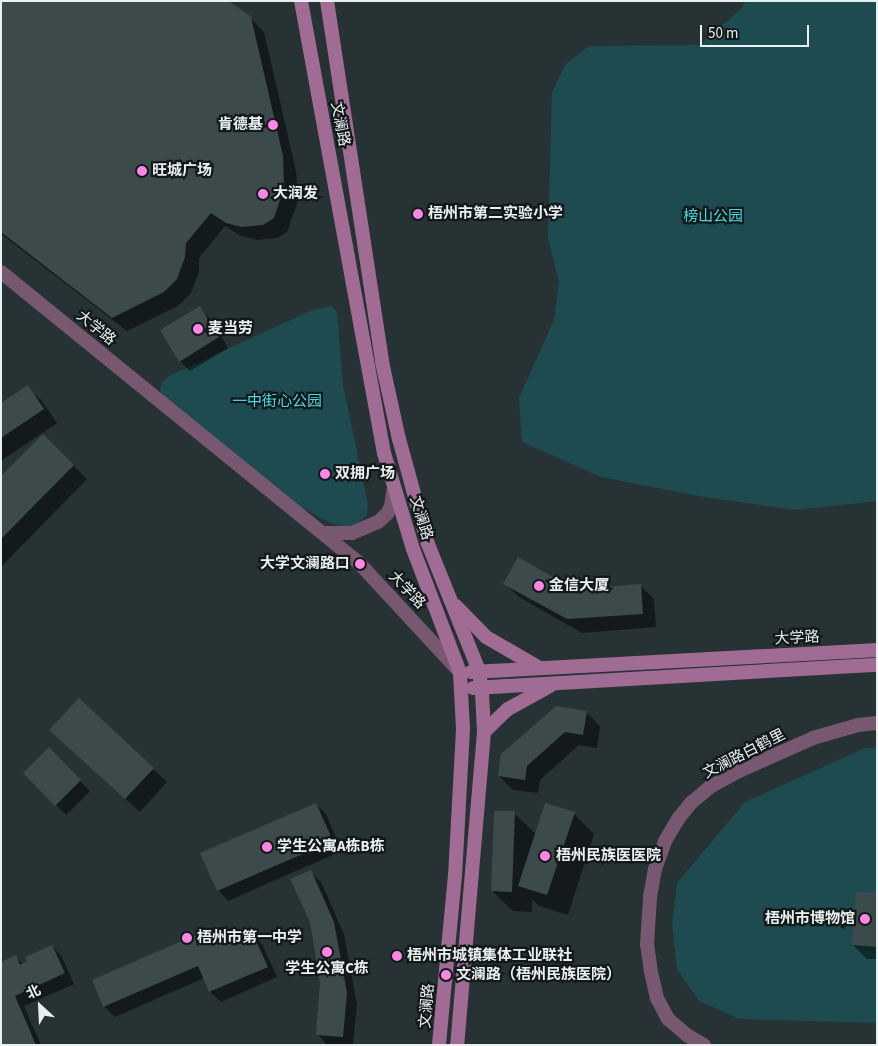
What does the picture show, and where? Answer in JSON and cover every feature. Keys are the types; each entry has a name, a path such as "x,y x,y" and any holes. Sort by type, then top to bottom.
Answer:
{"main road":[{"name":"文澜路","path":"301,1 384,452 413,549 460,673 462,688 463,729 455,875 439,1045"},
{"name":"文澜路","path":"327,1 382,362 399,440 428,544 478,671 481,687 484,732 457,1045"},
{"path":"450,600 486,637 541,668"},
{"name":"大学路","path":"460,673 877,650"},
{"name":"大学路","path":"462,688 877,665"},
{"path":"484,732 508,708 556,683"}],"street":[{"name":"大学路","path":"1,272 360,564 460,673"},
{"path":"323,533 338,535 352,533 378,522 387,514 391,506 394,487"},
{"name":"文澜路白鹤里","path":"704,1045 687,1035 668,1019 657,998 651,972 648,945 650,897 655,869 665,841 691,802 710,787 739,771 813,738 858,724 877,723"}],"green space":[{"name":"榜山公园","path":"745,1 877,1 877,501 795,510 699,496 601,477 522,442 519,398 554,320 559,282 548,238 552,92 565,65 589,46 700,45 742,8"},
{"name":"一中街心公园","path":"331,306 337,312 343,385 368,504 367,515 358,523 347,527 330,523 301,507 164,399 160,390 162,382 169,376 312,310"},
{"path":"877,747 877,1023 739,1019 699,1001 677,969 672,925 677,883 745,802 865,748"}],"building":[{"name":"旺城广场","path":"1,1 229,1 251,17 283,156 284,187 274,218 263,225 242,227 226,223 211,213 186,243 185,257 177,279 164,292 112,318 1,232"},
{"path":"200,306 219,337 179,362 160,330"},
{"path":"28,385 44,409 1,438 1,403"},
{"path":"43,434 74,465 1,539 1,476"},
{"name":"金信大厦","path":"518,557 574,589 641,584 643,614 567,619 503,584"},
{"path":"79,698 154,768 125,799 49,730"},
{"path":"556,706 587,711 583,735 565,732 527,766 525,780 498,776 501,754"},
{"path":"49,747 81,780 55,806 23,773"},
{"name":"学生公寓A栋B栋","path":"316,803 333,841 217,891 200,853"},
{"path":"545,803 575,812 547,895 518,886"},
{"path":"494,811 515,811 512,892 491,891"},
{"name":"学生公寓C栋","path":"311,870 334,922 347,993 343,1037 316,1035 320,983 310,922 290,879"},
{"name":"梧州市博物馆","path":"856,892 877,893 877,947 852,945"},
{"path":"218,925 223,935 234,940 252,932 268,967 209,992 198,966 103,1007 92,980"},
{"path":"52,945 65,973 15,996 36,1045 1,1045 1,962 16,955 20,965 27,961 25,957"}],"place":[{"name":"肯德基","path":"273,125"},
{"name":"旺城广场","path":"142,171"},
{"name":"大润发","path":"263,194"},
{"name":"梧州市第二实验小学","path":"418,214"},
{"name":"麦当劳","path":"198,329"},
{"name":"双拥广场","path":"325,474"},
{"name":"大学文澜路口","path":"360,564"},
{"name":"金信大厦","path":"539,586"},
{"name":"学生公寓A栋B栋","path":"267,847"},
{"name":"梧州民族医医院","path":"545,856"},
{"name":"梧州市博物馆","path":"865,919"},
{"name":"梧州市第一中学","path":"187,938"},
{"name":"学生公寓C栋","path":"327,952"},
{"name":"梧州市城镇集体工业联社","path":"397,956"},
{"name":"文澜路（梧州民族医院）","path":"446,975"}]}
